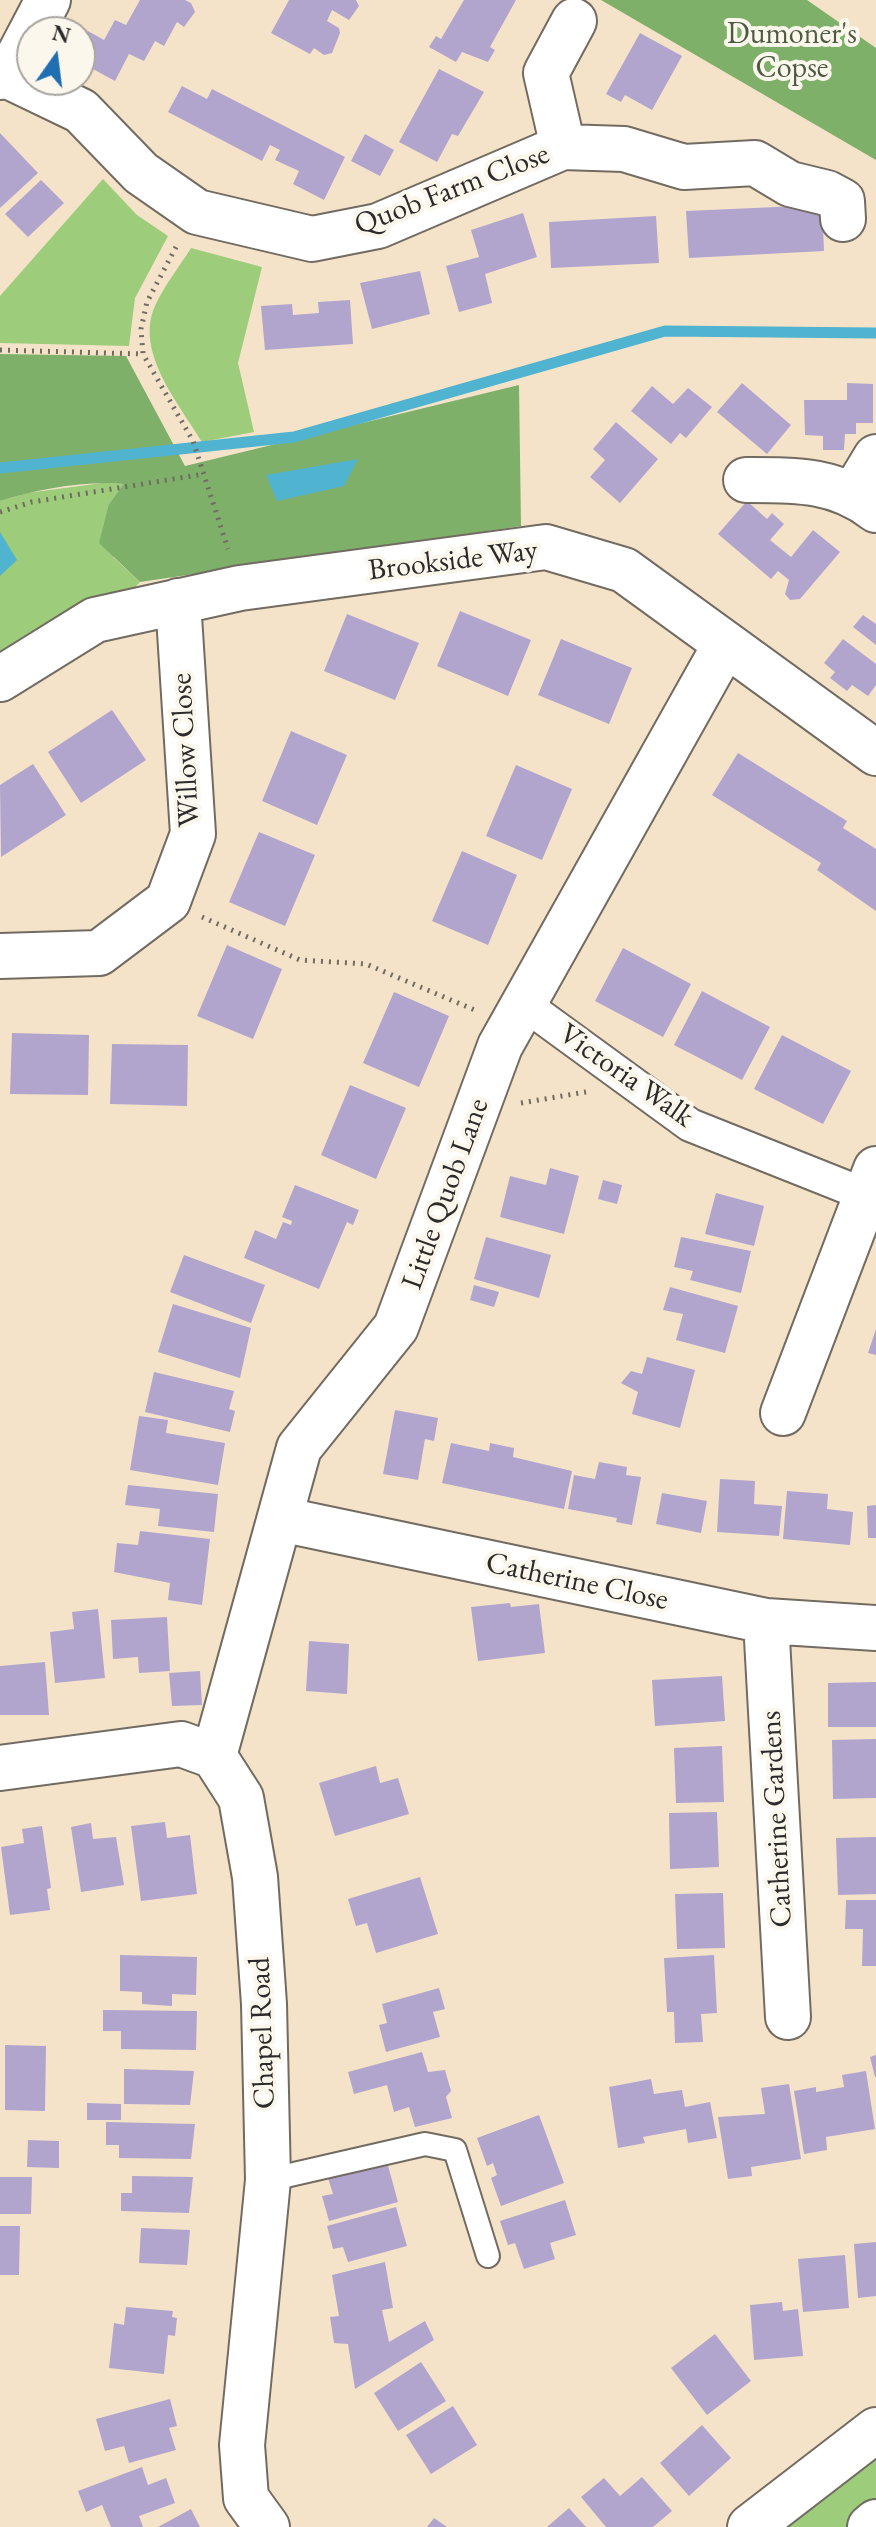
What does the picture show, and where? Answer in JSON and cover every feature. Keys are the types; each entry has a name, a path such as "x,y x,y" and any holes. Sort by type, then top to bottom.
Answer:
{"street":[{"name":"Quob Farm Close","path":"48,0 4,76 81,111 141,173 197,212 312,239 378,226 563,147 624,149 684,167 755,163 790,184 827,193 842,201 843,219"},
{"name":"Quob Farm Close","path":"563,147 546,73 574,21"},
{"path":"746,480 821,482 865,502 876,457"},
{"name":"Brookside Way","path":"0,679 95,620 240,588 546,547 624,570 725,645 873,745"},
{"name":"Willow Close","path":"168,901 193,834 178,601"},
{"name":"Little Quob Lane","path":"214,1756 299,1448 396,1327 477,1110 518,1015 725,645"},
{"path":"0,956 99,953 168,901"},
{"name":"Victoria Walk","path":"518,1015 632,1085 690,1125 869,1200"},
{"path":"783,1413 869,1200"},
{"name":"Catherine Close","path":"280,1519 766,1621 876,1628"},
{"name":"Catherine Gardens","path":"766,1621 788,2017"},
{"path":"0,1768 181,1744 214,1756"},
{"name":"Chapel Road","path":"214,1756 241,1798 255,1877 264,2004 268,2180 242,2445 246,2498 267,2527"},
{"path":"750,2527 876,2430"},
{"path":"870,2527 876,2522"}],"lane":[{"path":"268,2180 425,2144 455,2150 488,2256"}],"path":[{"path":"197,212 156,278 141,329 143,354 193,441 240,588"},
{"path":"0,350 143,354"},
{"path":"0,512 32,502 204,474"},
{"path":"168,901 300,960 366,964 518,1015"},
{"path":"477,1110 632,1085"}],"green space":[{"name":"Dumoner's Copse","path":"601,0 807,0 876,48 876,160"},
{"path":"103,179 137,215 168,236 135,298 129,346 0,343 0,296"},
{"path":"191,248 262,267 238,363 254,432 202,442 172,395 155,359 150,341 150,324 155,306"},
{"path":"0,354 126,356 185,466 519,385 521,526 140,582 99,543 109,504 124,484 61,487 0,501"},
{"path":"102,483 125,484 109,504 113,557 140,582 130,592 0,657 0,501 27,493"},
{"path":"876,2458 876,2506 848,2527 785,2527"}],"water":[{"path":"358,459 344,486 277,501 266,475"},
{"path":"0,532 17,560 0,576"}],"building":[{"path":"140,0 185,0 191,3 195,12 184,27 177,22 164,46 155,41 144,61 129,54 115,81 96,71 96,36 104,40 115,20 126,25"},
{"path":"289,0 356,0 359,6 349,20 332,10 327,21 339,28 340,33 332,53 324,55 314,48 310,54 271,33"},
{"path":"464,0 516,0 490,47 495,50 488,62 462,52 456,62 429,47 436,36 441,39"},
{"path":"640,33 682,56 652,110 625,95 621,102 606,94"},
{"path":"439,69 484,92 458,136 452,134 437,162 399,142"},
{"path":"182,86 207,99 212,89 345,157 324,200 293,184 299,171 275,160 280,150 270,145 262,161 168,112"},
{"path":"0,133 38,173 0,208"},
{"path":"365,134 394,150 380,176 351,161"},
{"path":"41,180 64,203 28,237 5,214"},
{"path":"822,205 824,251 689,258 686,211"},
{"path":"523,213 537,257 485,274 492,303 459,312 446,266 479,257 471,230"},
{"path":"656,216 659,263 551,268 549,222"},
{"path":"420,271 430,314 372,329 360,283"},
{"path":"350,300 353,344 265,350 261,306 292,304 293,315 319,313 318,302"},
{"path":"742,383 791,425 767,454 717,412"},
{"path":"847,383 873,384 873,423 856,423 856,434 845,434 844,450 823,450 823,436 805,435 804,400 847,400"},
{"path":"652,386 673,404 688,388 712,407 686,438 680,433 671,444 631,411"},
{"path":"616,422 658,459 620,503 590,477 605,460 593,449"},
{"path":"747,501 767,519 772,513 784,524 770,540 791,557 813,530 840,552 800,599 790,600 785,594 789,580 778,571 771,579 718,534"},
{"path":"460,611 531,640 508,696 437,666"},
{"path":"347,614 419,643 395,700 324,671"},
{"path":"863,615 876,624 876,645 853,627"},
{"path":"561,639 632,668 609,724 538,695"},
{"path":"843,639 876,664 876,685 868,696 852,685 847,691 830,678 835,672 824,663"},
{"path":"112,710 146,760 81,803 48,752"},
{"path":"291,731 347,755 317,825 262,801"},
{"path":"738,753 847,821 843,828 876,849 876,911 817,870 821,863 712,795"},
{"path":"33,764 66,815 1,857 0,785"},
{"path":"516,765 572,789 542,860 486,836"},
{"path":"259,832 315,855 285,926 229,902"},
{"path":"462,851 517,875 488,945 432,921"},
{"path":"227,945 282,969 253,1039 197,1016"},
{"path":"623,948 691,984 663,1037 595,1001"},
{"path":"702,991 770,1027 742,1080 674,1045"},
{"path":"394,992 449,1016 419,1087 363,1063"},
{"path":"12,1033 89,1035 88,1095 10,1094"},
{"path":"782,1035 851,1071 823,1124 754,1089"},
{"path":"112,1044 188,1045 187,1106 110,1104"},
{"path":"350,1085 406,1108 376,1179 321,1155"},
{"path":"550,1168 579,1176 564,1234 500,1217 510,1176 546,1185"},
{"path":"603,1180 622,1185 617,1204 598,1199"},
{"path":"295,1185 359,1210 353,1225 347,1222 319,1289 244,1258 255,1230 276,1239 283,1222 291,1225 292,1221 282,1217"},
{"path":"716,1193 764,1206 754,1246 705,1234"},
{"path":"486,1237 551,1255 539,1298 474,1279"},
{"path":"681,1237 751,1251 741,1293 690,1280 693,1271 674,1267"},
{"path":"184,1255 265,1285 251,1323 170,1292"},
{"path":"474,1285 499,1292 494,1307 470,1300"},
{"path":"670,1287 738,1306 725,1353 676,1340 683,1314 663,1310"},
{"path":"173,1304 251,1328 240,1378 158,1352"},
{"path":"876,1329 876,1355 868,1353"},
{"path":"647,1357 695,1370 680,1428 632,1414 638,1392 621,1383 631,1371 642,1374"},
{"path":"154,1372 234,1391 229,1409 235,1411 230,1432 145,1412"},
{"path":"395,1410 438,1418 434,1441 425,1439 418,1480 383,1474"},
{"path":"139,1416 168,1420 166,1433 225,1443 218,1485 130,1470"},
{"path":"451,1443 489,1451 490,1443 514,1448 513,1457 572,1471 564,1509 442,1483"},
{"path":"599,1462 627,1467 626,1475 641,1477 632,1525 616,1522 617,1518 568,1509 574,1475 595,1479"},
{"path":"720,1479 755,1481 754,1504 782,1506 779,1536 717,1532"},
{"path":"128,1485 218,1494 214,1532 158,1526 160,1509 125,1505"},
{"path":"787,1491 828,1494 827,1509 853,1512 850,1545 783,1539"},
{"path":"662,1493 707,1501 701,1533 656,1524"},
{"path":"876,1505 876,1538 868,1538 867,1506"},
{"path":"140,1531 210,1539 202,1605 168,1600 170,1583 114,1572 117,1543 138,1545"},
{"path":"510,1603 511,1607 539,1604 545,1653 478,1661 471,1607"},
{"path":"98,1609 105,1678 55,1683 50,1632 74,1629 72,1612"},
{"path":"167,1617 170,1671 139,1673 138,1657 113,1659 111,1620"},
{"path":"309,1641 349,1644 347,1694 306,1691"},
{"path":"45,1662 49,1715 0,1715 0,1666"},
{"path":"200,1671 202,1705 172,1706 169,1673"},
{"path":"722,1676 725,1721 655,1726 652,1680"},
{"path":"876,1682 876,1727 828,1727 828,1683"},
{"path":"876,1739 876,1798 833,1799 832,1740"},
{"path":"722,1746 724,1802 676,1803 674,1748"},
{"path":"376,1766 380,1783 398,1778 409,1814 335,1836 319,1783"},
{"path":"717,1812 719,1867 670,1869 669,1813"},
{"path":"165,1822 167,1838 190,1835 197,1894 141,1901 131,1826"},
{"path":"91,1823 93,1839 116,1837 124,1885 81,1892 71,1827"},
{"path":"42,1826 51,1888 47,1889 50,1910 10,1915 1,1847 24,1843 22,1829"},
{"path":"876,1837 876,1894 838,1895 836,1838"},
{"path":"420,1877 438,1934 376,1953 367,1923 356,1926 348,1899"},
{"path":"723,1893 725,1948 677,1949 675,1894"},
{"path":"846,1900 876,1900 876,1966 862,1966 863,1929 845,1929"},
{"path":"120,1955 197,1957 196,1995 172,1994 172,2006 142,2004 142,1992 120,1991"},
{"path":"714,1955 717,2013 701,2014 703,2042 675,2043 674,2012 667,2012 664,1958"},
{"path":"439,1988 445,2009 433,2012 440,2037 386,2052 379,2025 387,2023 382,2004"},
{"path":"103,2010 197,2011 196,2050 121,2049 121,2031 103,2031"},
{"path":"5,2045 46,2046 45,2111 5,2110"},
{"path":"422,2052 428,2072 445,2070 451,2091 446,2097 452,2118 415,2127 409,2107 394,2112 387,2085 354,2094 348,2072"},
{"path":"876,2055 876,2077 875,2077 870,2057"},
{"path":"124,2069 194,2071 190,2105 124,2104"},
{"path":"866,2071 875,2129 826,2137 827,2150 804,2154 794,2091 816,2087 816,2092 844,2087 842,2075"},
{"path":"651,2079 654,2094 682,2090 685,2107 710,2102 717,2138 688,2143 686,2129 643,2137 645,2143 618,2148 609,2087"},
{"path":"789,2084 801,2159 751,2167 752,2176 728,2179 718,2117 765,2114 761,2088"},
{"path":"87,2103 121,2104 121,2120 87,2120"},
{"path":"539,2115 564,2183 501,2206 491,2178 497,2175 493,2163 487,2166 477,2138"},
{"path":"106,2122 195,2124 191,2159 119,2158 119,2145 106,2145"},
{"path":"28,2140 59,2141 59,2168 27,2167"},
{"path":"387,2162 398,2202 329,2221 322,2196 333,2194 328,2178"},
{"path":"132,2176 193,2177 189,2213 121,2211 121,2193 132,2193"},
{"path":"0,2177 32,2177 31,2214 0,2214"},
{"path":"565,2200 576,2235 550,2243 555,2259 524,2269 515,2243 508,2245 500,2221"},
{"path":"396,2207 407,2246 348,2262 343,2247 333,2249 327,2226"},
{"path":"0,2226 20,2226 19,2275 0,2275"},
{"path":"141,2228 190,2230 187,2265 139,2263"},
{"path":"876,2242 876,2296 858,2298 854,2244"},
{"path":"845,2255 849,2308 803,2312 798,2259"},
{"path":"385,2262 393,2308 382,2310 389,2342 425,2321 434,2340 355,2389 348,2344 334,2343 330,2317 339,2316 332,2275"},
{"path":"782,2302 783,2311 798,2309 803,2356 754,2360 750,2305"},
{"path":"126,2307 173,2311 172,2317 177,2318 175,2336 168,2335 164,2374 109,2368 114,2323 124,2325"},
{"path":"715,2334 751,2381 707,2415 671,2368"},
{"path":"421,2362 446,2401 398,2431 374,2393"},
{"path":"170,2399 177,2426 169,2428 176,2450 129,2463 124,2446 105,2451 96,2419"},
{"path":"453,2406 477,2445 431,2474 406,2435"},
{"path":"702,2425 731,2458 689,2496 660,2463"},
{"path":"142,2467 148,2485 166,2478 175,2503 139,2516 143,2527 111,2527 102,2505 86,2512 78,2491"},
{"path":"642,2477 672,2511 653,2527 606,2527 581,2497 604,2478 620,2496"},
{"path":"569,2508 586,2527 547,2527"},
{"path":"191,2509 200,2527 158,2527"},
{"path":"434,2518 447,2527 427,2527"}],"waterway":[{"path":"0,468 294,437 665,331 876,333"}]}
